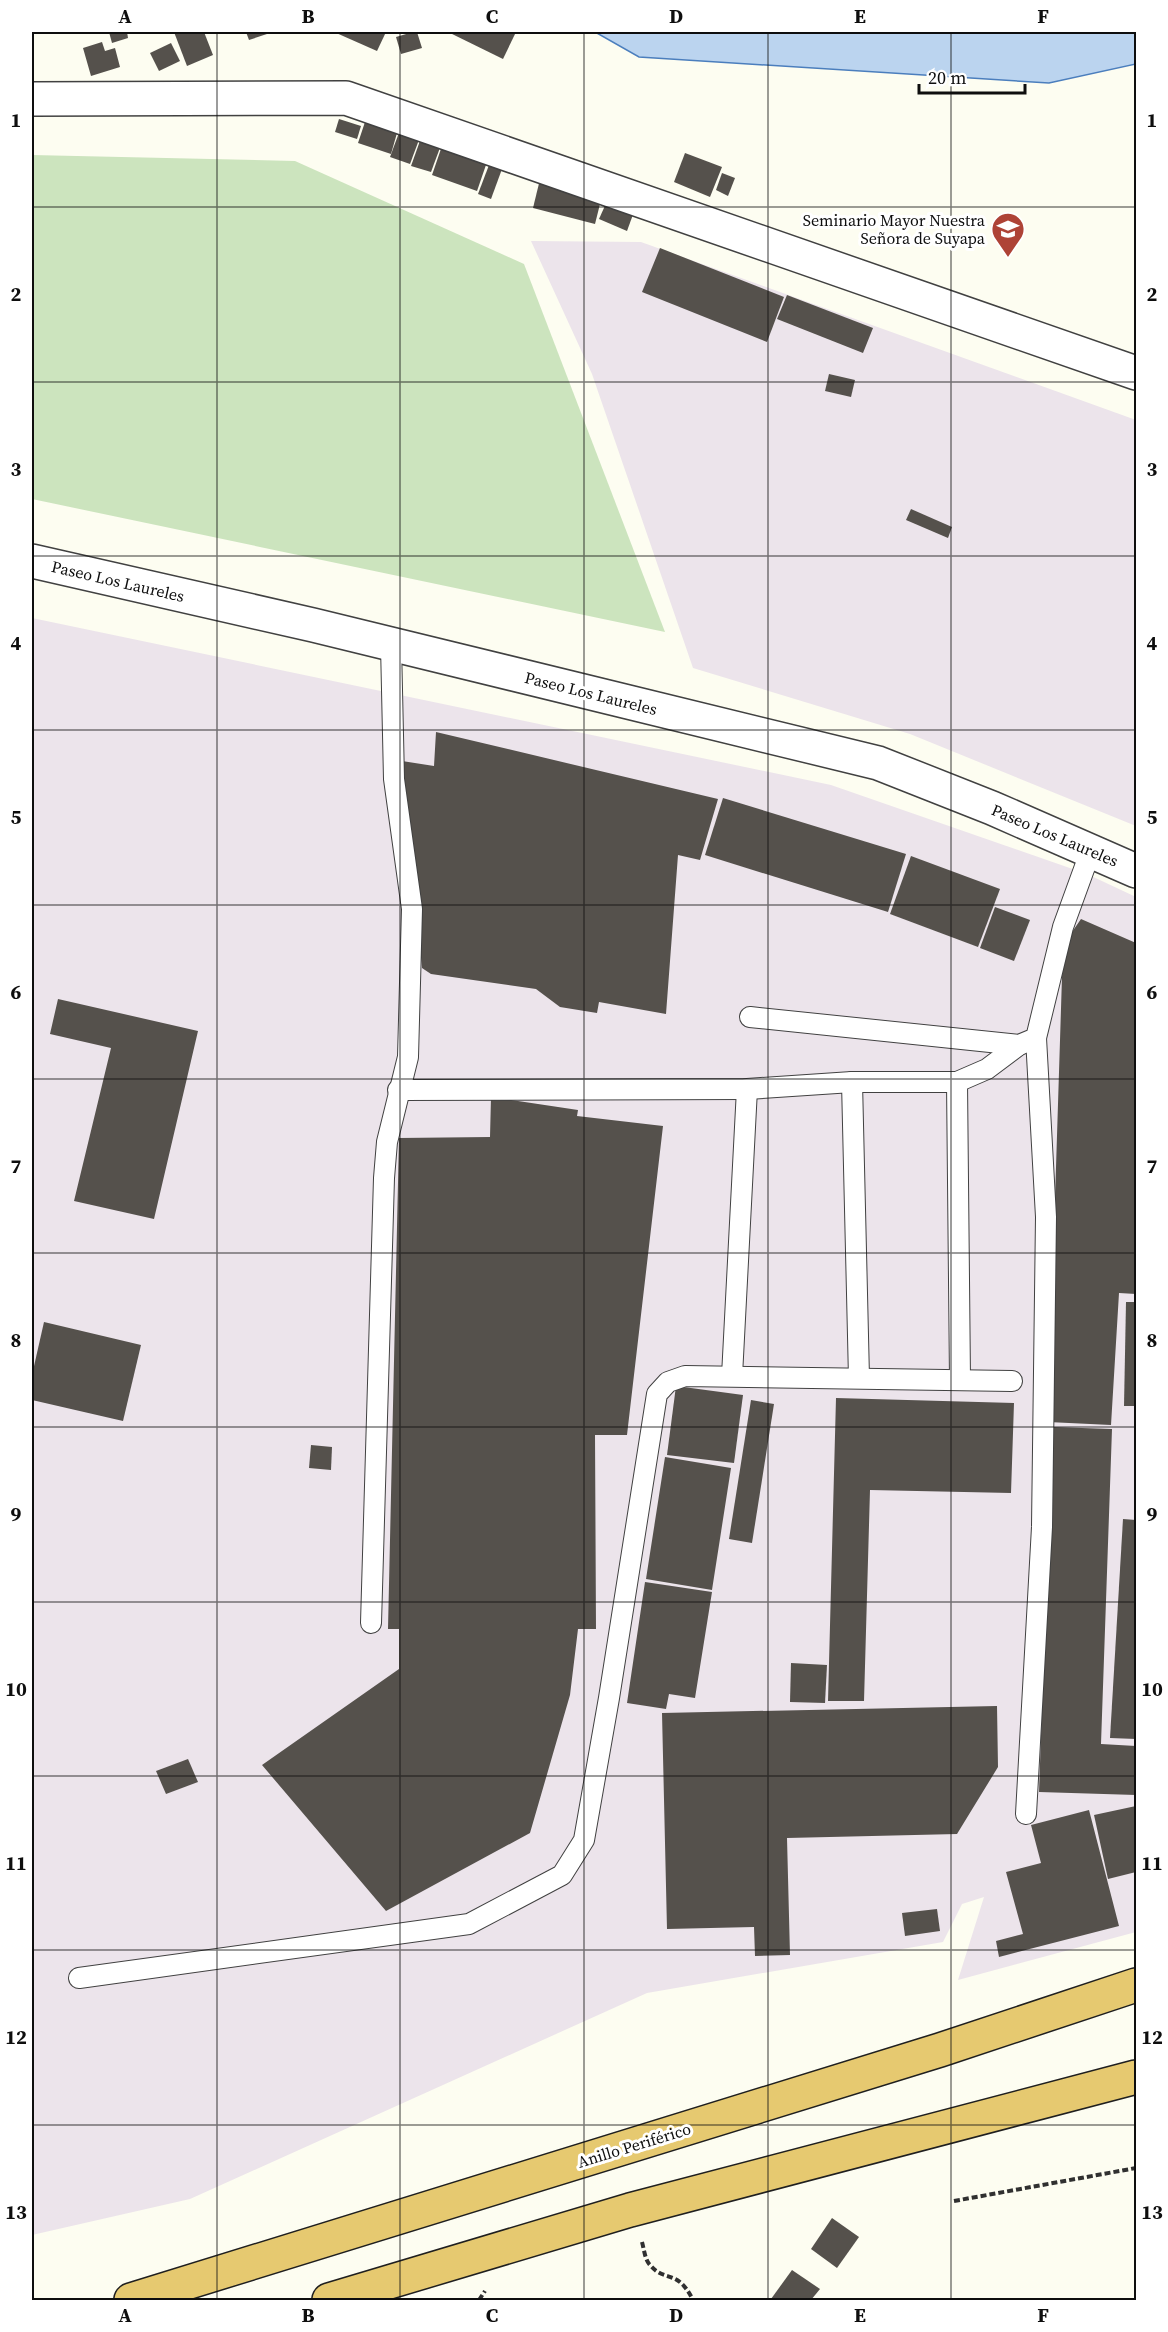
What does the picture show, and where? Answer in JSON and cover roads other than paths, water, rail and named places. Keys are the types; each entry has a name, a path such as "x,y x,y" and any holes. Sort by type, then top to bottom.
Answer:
{"highway":[{"name":"Anillo Periférico","path":"131,2301 940,2050 1137,1985"},
{"path":"329,2301 630,2210 1137,2077"}],"street":[{"path":"32,99 346,98 1137,373"},
{"name":"Paseo Los Laureles","path":"32,561 878,763 1137,871"}],"lane":[{"path":"372,1623 384,1178 387,1142 408,1057 412,909 394,778 391,645"},
{"path":"1026,1814 1042,1527 1046,1217 1027,1041 1063,927 1091,850"},
{"path":"750,1017 1027,1041"},
{"path":"398,1090 747,1089 852,1082 957,1082 987,1069 1027,1041"},
{"path":"852,1082 859,1378"},
{"path":"957,1082 960,1379"},
{"path":"732,1376 747,1089"},
{"path":"79,1978 469,1924 562,1875 584,1840 657,1394 668,1382 685,1376 1012,1381"}],"water":[{"path":"595,32 1136,32 1136,64 1049,83 639,57"}],"place":[{"name":"Seminario Mayor Nuestra Señora de Suyapa","path":"1008,258"}]}
